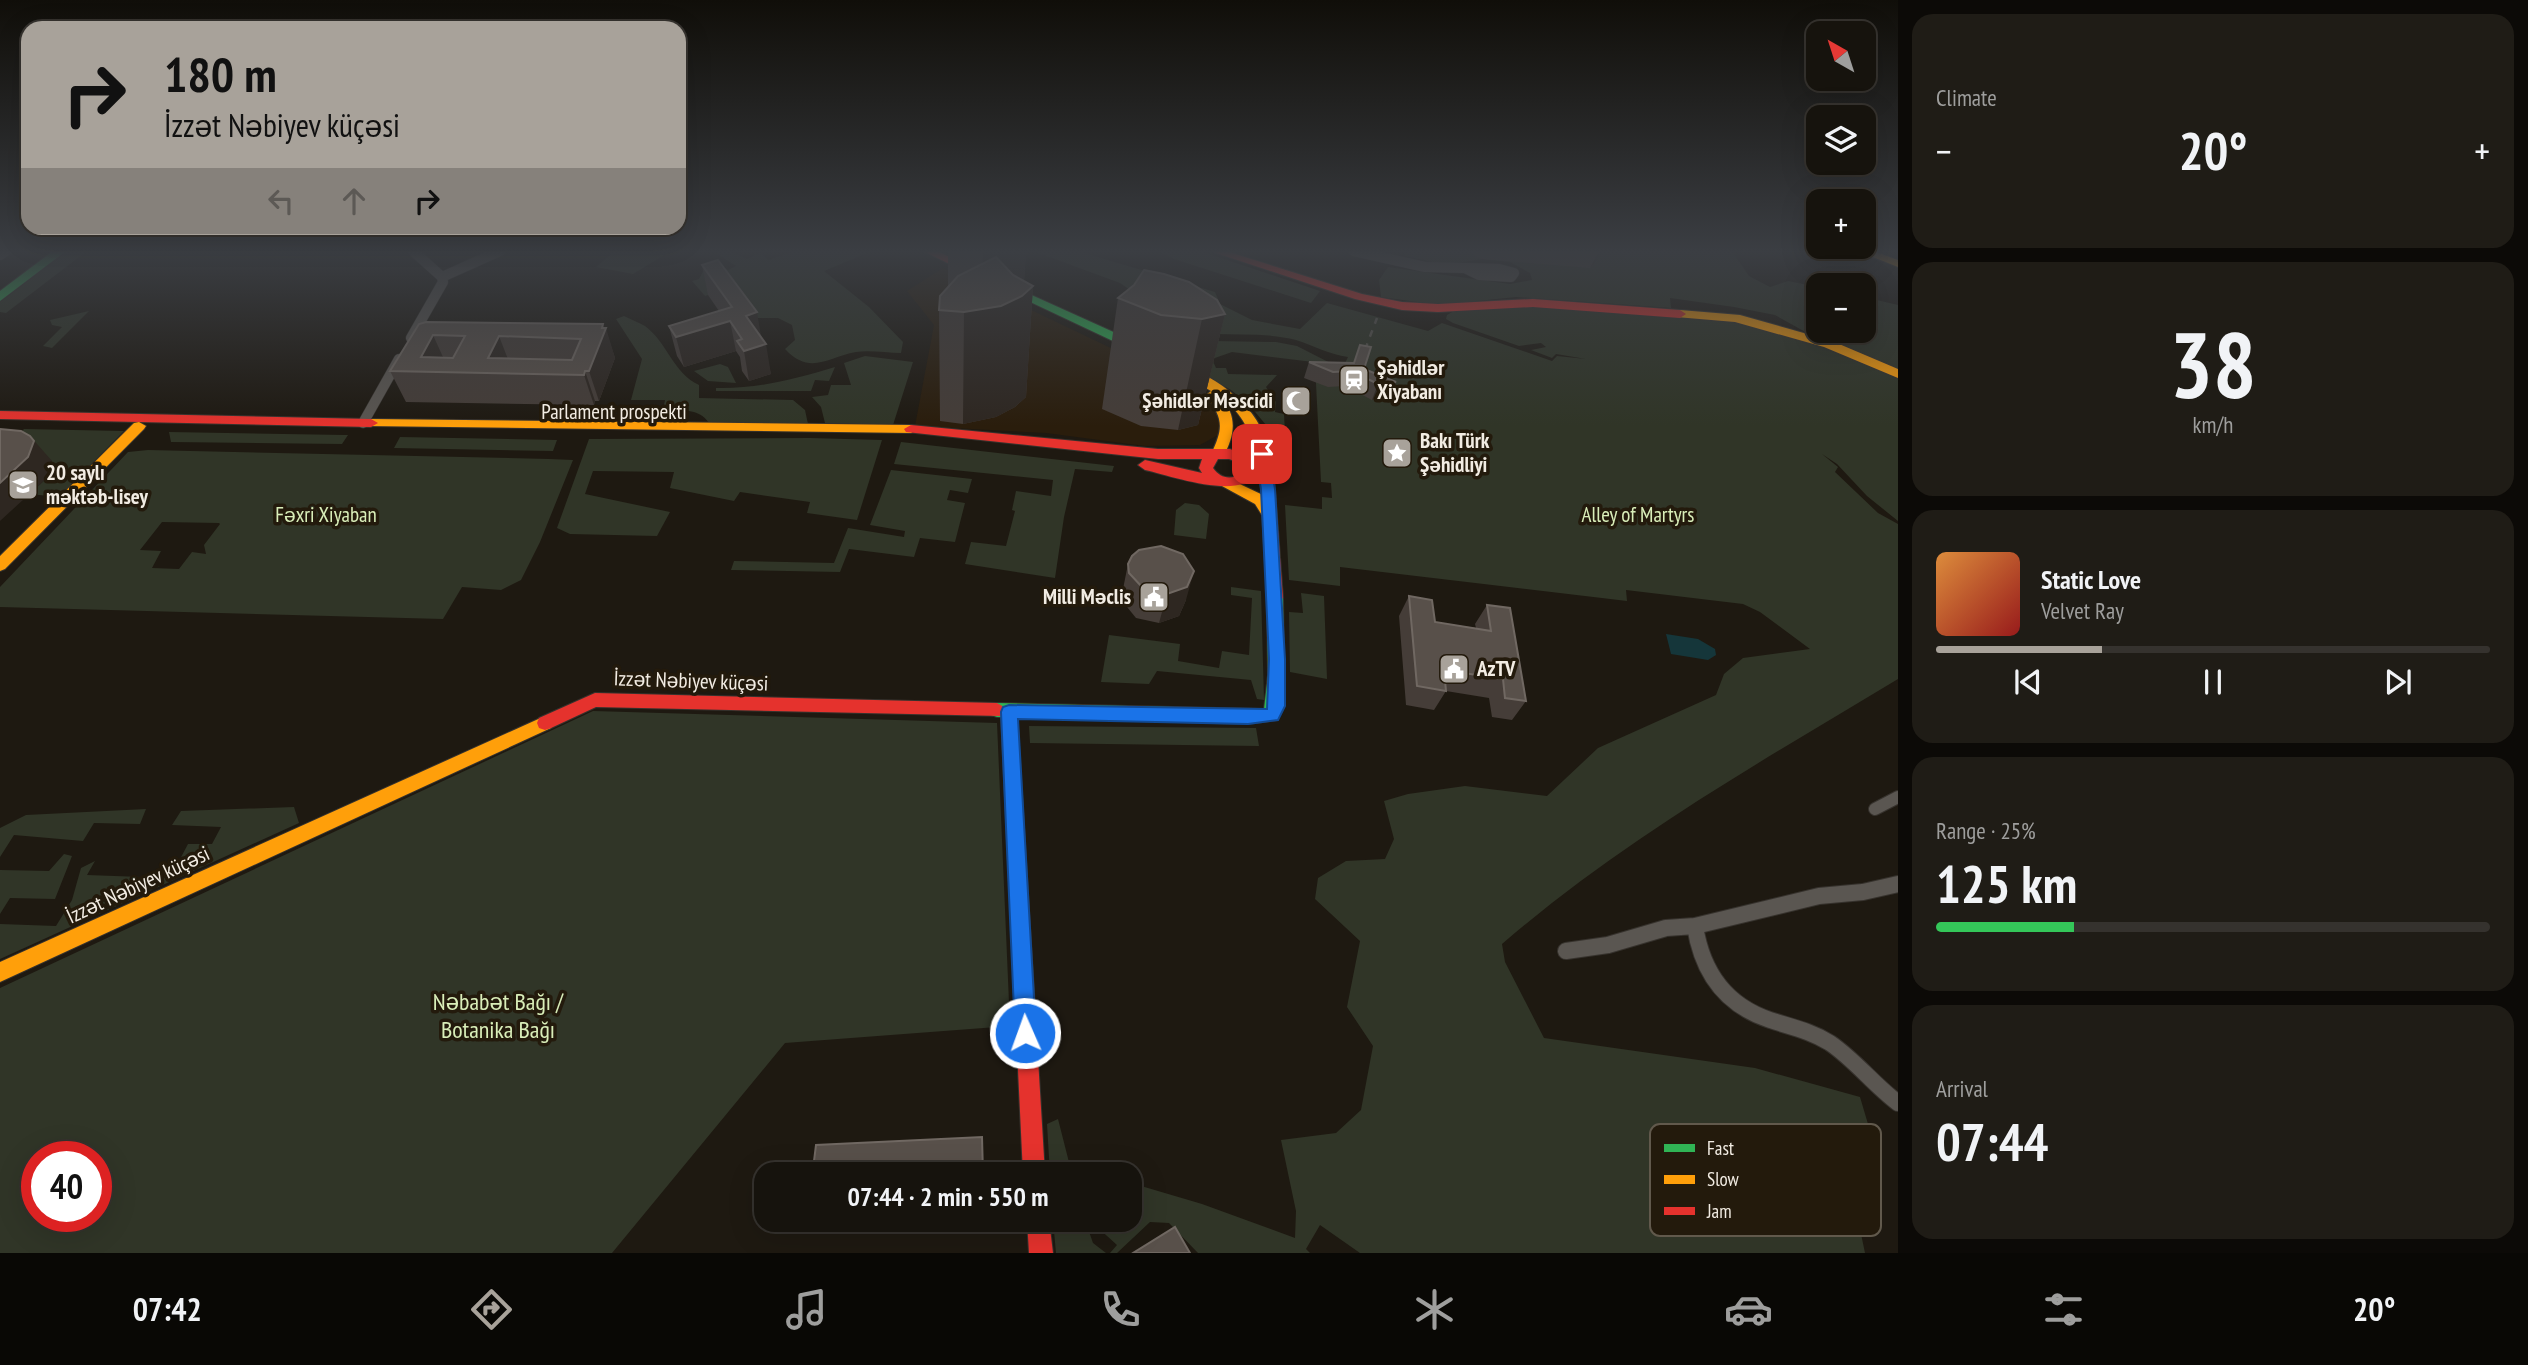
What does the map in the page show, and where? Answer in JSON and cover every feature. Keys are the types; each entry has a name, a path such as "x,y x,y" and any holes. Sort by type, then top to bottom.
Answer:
{"main road":[{"path":"1043,309 1158,362 1211,395 1225,409 1230,428 1216,455 1206,464 1207,471 1213,478 1225,483 1240,482 1258,456 1256,438"},
{"path":"1050,309 1228,395 1243,411 1256,438 1268,489 1270,516"},
{"path":"1641,309 1700,313 1748,320 1816,340 1898,374"},
{"name":"Parlament prospekti","path":"0,415 363,423 878,427 952,431 1168,455 1216,455"},
{"name":"Parlament prospekti","path":"0,423 505,433 903,435 1096,457 1159,467 1225,483 1258,499 1270,516"},
{"path":"0,565 139,426"},
{"path":"1216,455 1230,454 1249,467 1268,489"},
{"name":"İzzət Nəbiyev küçəsi","path":"0,972 595,700 1009,712 1248,717 1272,715 1276,706 1277,659 1270,516"},
{"path":"1009,712 1033,1162"},
{"path":"1039,1232 1041,1253"}],"street":[{"path":"363,423 427,309"},
{"path":"1875,809 1898,797"},
{"path":"1566,951 1608,945 1666,928 1695,926 1819,897 1863,892 1898,884"},
{"path":"1695,926 1702,961 1718,988 1752,1012 1805,1028 1828,1042 1898,1103"}],"shaded area":[{"path":"922,309 1030,309 1206,396 1222,414 1218,435 1200,445 1145,446 1046,433 915,426 934,325"}],"green space":[{"path":"750,309 871,309 903,342 901,353 856,352 819,362 803,362 785,349 795,340 792,325 778,318 756,318"},
{"name":"Alley of Martyrs","path":"1152,309 1231,309 1252,320 1300,329 1320,309 1350,309 1428,331 1442,323 1552,361 1557,356 1586,359 1556,354 1552,358 1531,350 1546,347 1541,343 1519,346 1453,323 1446,319 1447,315 1454,311 1477,309 1578,309 1737,321 1826,347 1898,378 1898,521 1867,496 1837,464 1822,454 1838,467 1835,472 1878,513 1898,524 1898,679 1745,771 1644,836 1595,870 1502,944 1505,962 1544,1038 1755,1068 1860,1097 1868,1124 1650,1124 1650,1236 1861,1236 1865,1253 1360,1253 1320,1225 1306,1249 1310,1253 1198,1253 1169,1223 1150,1222 1142,1230 1142,1186 1202,1204 1295,1238 1296,1211 1281,1140 1336,1133 1361,1110 1373,1046 1347,1007 1360,941 1315,899 1318,878 1346,861 1385,859 1394,839 1384,801 1408,794 1465,786 1547,796 1598,748 1716,695 1724,674 1743,658 1810,649 1760,612 1743,604 1626,590 1627,601 1340,567 1340,586 1289,580 1285,505 1322,509 1322,497 1332,498 1331,483 1321,482 1315,364 1327,367 1313,362 1232,352 1212,359 1216,368 1226,368 1228,374 1277,375 1266,387 1276,402 1275,412 1284,414 1286,451 1279,451 1266,425 1251,407 1231,390 1191,368","holes":["1214,334 1286,338 1348,357 1342,369 1297,346 1276,342 1213,341"]},
{"path":"1747,309 1806,309 1806,332 1775,315"},
{"path":"1876,309 1898,309 1898,371 1831,343 1876,343"},
{"path":"89,311 52,348 43,346 62,327 52,325 50,320"},
{"path":"624,316 653,333 683,373 699,385 699,398 793,400 805,410 808,424 709,423 695,412 663,410 665,400 631,400 642,359 616,319"},
{"path":"865,356 913,362 893,425 825,423 821,407 812,397 828,395 831,385 851,385 844,363"},
{"path":"720,364 728,367 736,383 708,381 694,371"},
{"path":"835,367 829,381 815,380 811,391 716,391 716,388 776,382"},
{"path":"24,429 124,431 59,497 29,494 47,478 52,461 5,448"},
{"path":"169,432 348,435 342,444 171,442"},
{"path":"400,437 557,440 553,451 394,448"},
{"path":"589,439 882,440 857,520 807,513 810,502 740,492 734,501 670,488 674,472 593,471 585,494 670,512 657,536 570,534 557,528"},
{"path":"901,442 1114,466 1112,472 1075,469 1064,517 1055,578 965,564 971,542 1006,546 1015,511 1012,510 1016,491 1051,496 1053,480 894,464"},
{"name":"Fəxri Xiyaban","path":"148,450 573,460 540,542 521,580 501,590 462,587 443,619 0,607 0,587 128,452","holes":["162,522 219,523 204,545 206,554 192,552 179,569 152,568 161,551 140,550"]},
{"path":"891,470 972,479 968,493 950,490 947,500 965,503 955,542 920,538 914,557 849,549 840,572 731,570 734,561 834,563 848,528 904,537 905,531 870,525"},
{"path":"1185,503 1199,505 1209,514 1206,539 1174,535 1176,510"},
{"path":"1231,587 1261,591 1264,700 1257,699 1251,680 1157,671 1149,684 1101,682 1109,635 1180,644 1178,661 1219,668 1222,651 1249,655 1252,598 1231,595"},
{"path":"1301,593 1324,596 1327,679 1290,672 1289,612 1303,613"},
{"name":"Nəbabət Bağı / Botanika Bağı","path":"593,711 997,723 1010,1026 785,1043 612,1253 0,1253 0,988"},
{"path":"1029,726 1256,728 1259,746 1030,743"},
{"path":"294,807 299,823 0,959 0,924 56,926 72,900 81,868 95,861 87,875 170,878 188,844 212,844 221,827 172,825 181,811"},
{"path":"146,809 140,824 94,823 83,841 14,835 0,857 0,828 26,815"},
{"path":"64,854 72,856 55,899 10,898 0,914 0,870 49,871"},
{"path":"1058,1119 1069,1162 1049,1162 1047,1124"},
{"path":"1054,1232 1089,1232 1093,1243 1106,1253 1056,1253"},
{"path":"1103,1232 1139,1232 1117,1253 1110,1253 1117,1245"}],"water":[{"path":"1666,634 1698,639 1715,649 1716,655 1708,660 1671,654"}],"building":[{"path":"724,309 755,309 757,312 746,316 766,344 744,351 737,341 742,339 730,321 676,337 669,326"},
{"path":"939,309 980,309 964,312"},
{"path":"1147,309 1222,309 1225,314 1202,319 1161,315"},
{"path":"419,324 603,324 602,328 606,328 589,371 585,371 584,375 390,371","holes":["433,335 465,336 453,358 421,357","499,336 581,339 572,360 488,358"]},
{"path":"1360,345 1371,347 1364,369 1396,382 1378,384 1351,371 1333,372 1309,362 1354,363"},
{"path":"0,429 21,431 34,441 28,457 0,483"},
{"path":"1161,546 1183,554 1194,571 1187,587 1167,594 1143,588 1129,573 1128,564 1139,550"},
{"path":"1409,596 1432,600 1435,622 1491,631 1487,605 1510,608 1526,701 1505,698 1503,679 1444,670 1446,691 1417,686"},
{"path":"982,1137 983,1162 814,1162 816,1145"},
{"path":"1175,1227 1190,1253 1133,1253"}],"railway":[{"path":"1360,363 1377,318"}],"traffic: fast":[{"path":"1055,309 1136,347"},
{"path":"997,710 1248,717 1272,715 1276,675 1275,598"}],"traffic: slow":[{"path":"1680,314 1736,318 1828,344 1898,374"},
{"path":"1184,370 1228,395 1243,411 1257,438 1258,449 1250,475"},
{"path":"1212,395 1223,409 1227,423 1218,454"},
{"path":"371,423 911,429"},
{"path":"0,565 139,426"},
{"path":"1227,483 1260,500 1270,516"},
{"path":"0,972 545,723"}],"traffic: jam":[{"path":"1620,309 1680,314"},
{"path":"0,415 371,423"},
{"path":"911,429 1158,454 1230,454 1245,460 1250,467 1250,475 1238,481 1220,481 1206,468 1207,462 1214,455"},
{"path":"1257,440 1267,476 1275,598"},
{"path":"1145,465 1219,481"},
{"path":"545,723 595,700 997,710"},
{"path":"1009,712 1033,1162"},
{"path":"1039,1232 1041,1253"}],"place":[{"name":"Şəhidlər Xiyabanı","path":"1354,380"},
{"name":"Şəhidlər Məscidi","path":"1296,401"},
{"name":"Bakı Türk Şəhidliyi","path":"1397,453"},
{"name":"20 saylı məktəb-lisey","path":"23,485"},
{"name":"Milli Məclis","path":"1154,597"},
{"name":"AzTV","path":"1454,669"}],"route":[{"path":"1025,1033 1009,712 1248,717 1272,715 1276,706 1277,659 1268,489 1262,454"}]}
